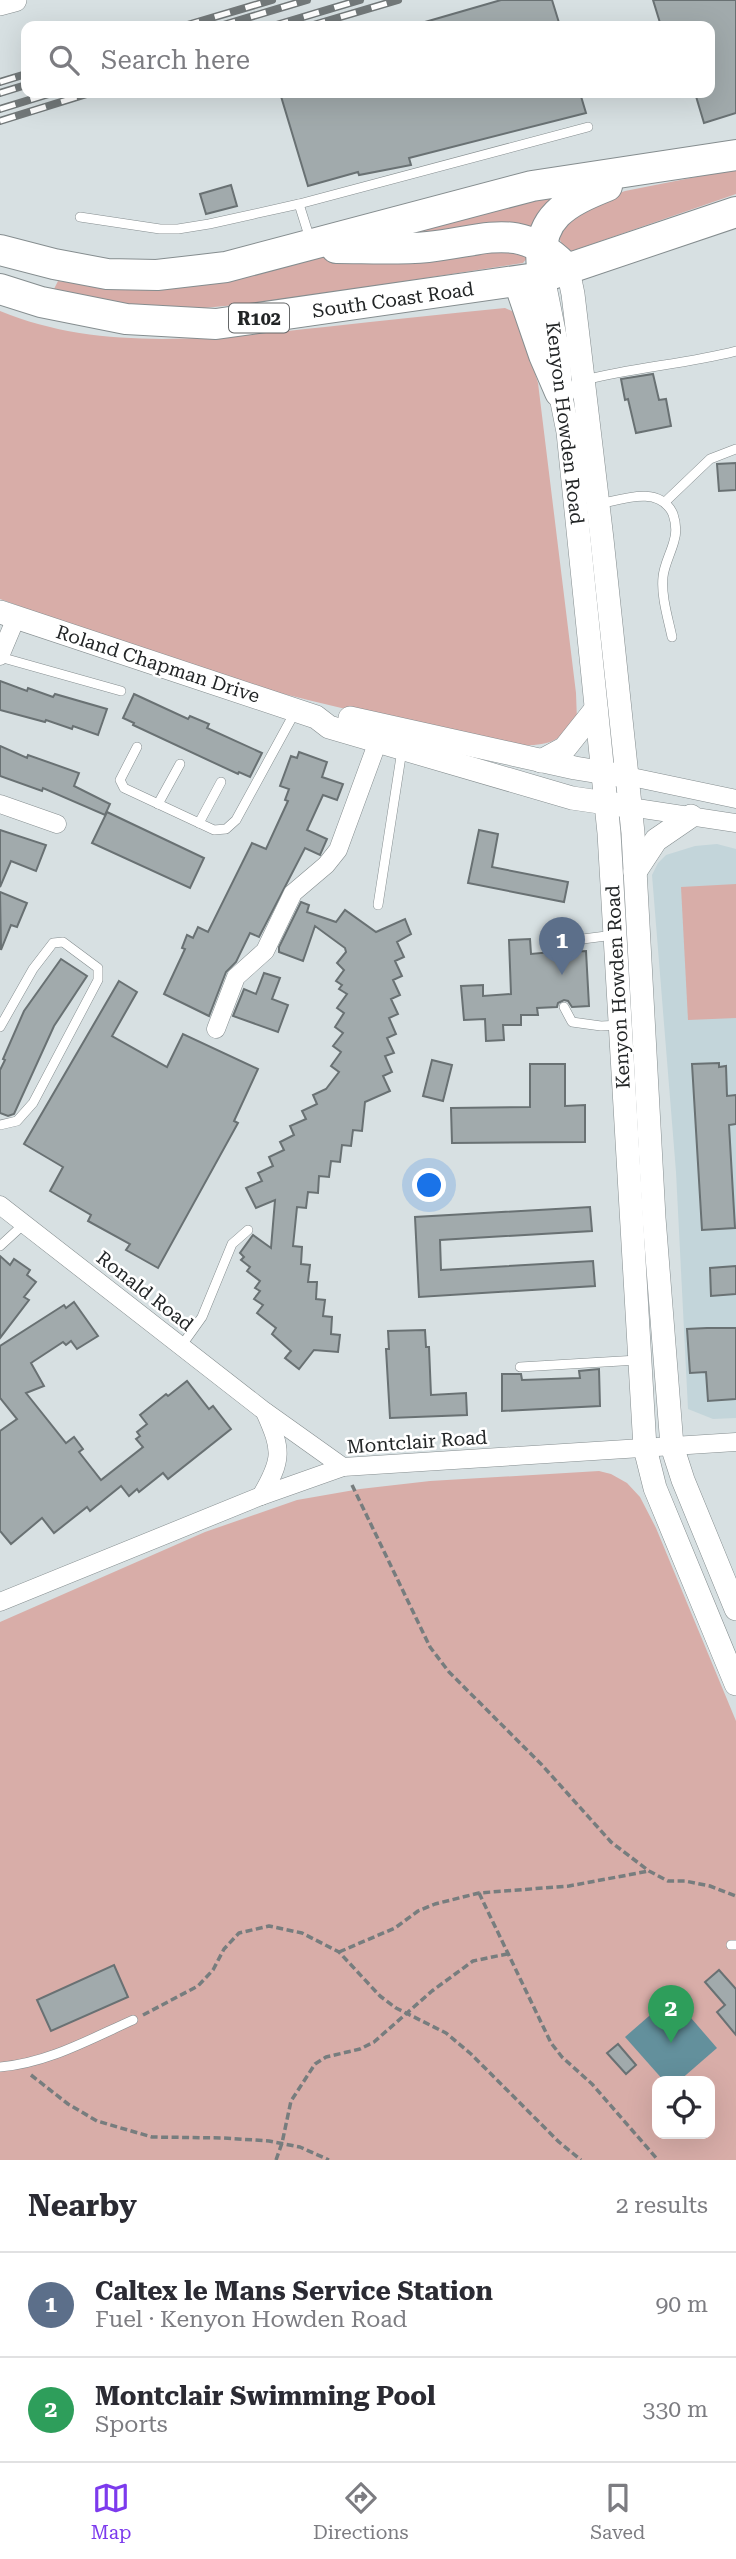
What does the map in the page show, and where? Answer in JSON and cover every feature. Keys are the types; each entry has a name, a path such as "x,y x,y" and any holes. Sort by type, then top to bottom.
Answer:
{"highway":[{"path":"0,250 107,274 158,275 226,267 532,186 736,155"},
{"path":"572,387 539,343 543,277 541,247 550,224 568,202 650,169"},
{"name":"South Coast Road","path":"0,289 41,302 126,319 216,324 543,277 736,212"},
{"path":"308,246 425,247 499,236 520,239 541,247"}],"street":[{"name":"Kenyon Howden Road","path":"543,277 573,294 572,387 568,432 588,506 628,776 648,1092 640,1360 645,1448 655,1488 736,1684"},
{"name":"Kenyon Howden Road","path":"588,506 596,709 606,803 624,1093 672,1446 736,1609"},
{"path":"0,657 8,615"},
{"name":"Roland Chapman Drive","path":"8,615 306,713 329,727 572,798 630,807"},
{"path":"541,761 565,748 596,709"},
{"name":"Roland Chapman Drive","path":"306,713 332,714 541,761 628,776"},
{"path":"216,1028 236,977 265,951 293,892 326,865 338,850 378,741"},
{"path":"628,776 736,799"},
{"path":"0,804 57,824"},
{"path":"630,807 736,823"},
{"path":"635,872 656,840 691,816"},
{"path":"624,1093 648,1092"},
{"name":"Ronald Road","path":"0,1205 263,1410 343,1467"},
{"name":"Ronald Road","path":"261,1496 276,1464 278,1441 263,1410"},
{"name":"Montclair Road","path":"0,1602 261,1496 343,1467 736,1442"}],"lane":[{"path":"80,217 160,229 178,229 299,204 589,127"},
{"path":"299,204 308,246"},
{"path":"572,387 673,362 703,359 736,351"},
{"path":"665,502 710,459 736,449"},
{"path":"588,506 640,496 658,498 665,502 676,527 663,577 672,637"},
{"path":"0,657 121,691"},
{"path":"137,747 122,774 121,785 214,830 221,830 230,826 306,713"},
{"path":"378,905 402,748"},
{"path":"158,804 180,764"},
{"path":"199,823 221,782"},
{"path":"559,952 566,941 639,933"},
{"path":"0,1027 33,969 53,943 63,942 98,968 98,980 33,1103 17,1121 0,1125"},
{"path":"564,1007 572,1022 601,1026 643,1023"},
{"path":"0,1246 24,1224"},
{"path":"182,1345 202,1317 232,1244 248,1230"},
{"path":"520,1367 640,1360"},
{"path":"0,2067 18,2065 60,2052 133,2020"}],"path":[{"path":"343,1467 430,1647 450,1672 542,1765 611,1842 649,1871 668,1881 710,1886 736,1896"},
{"path":"338,1952 395,1928 418,1911 435,1904 479,1893 569,1886 649,1871"},
{"path":"479,1893 551,2043 562,2057 592,2084 658,2160"},
{"path":"133,2020 198,1986 239,1933 269,1926 302,1933 338,1952 380,1996 396,2008 446,2034 471,2054 559,2142 581,2160"},
{"path":"276,2160 292,2101 315,2064 326,2057 360,2049 373,2042 409,2014 432,1991 473,1961 507,1954"},
{"path":"18,2065 68,2104 97,2121 152,2137 224,2138 282,2143 300,2147 329,2160"}],"shaded area":[{"path":"736,169 736,194 572,251 560,240 558,229 585,205 625,191"},
{"path":"555,196 535,233 381,239 462,217"},
{"path":"518,246 527,258 523,263 277,301 204,308 139,307 53,291 58,281 87,285 323,256"},
{"path":"505,308 514,312 521,327 538,383 576,693 577,721 557,738 545,743 519,746 284,694 177,662 0,599 0,311 79,333 161,339 244,335"},
{"path":"717,844 736,849 736,1418 713,1419 688,1409 676,1172 652,875 666,855 695,846"},
{"path":"736,884 736,1018 688,1020 681,887"},
{"path":"599,1471 627,1483 640,1497 656,1528 736,1721 736,2160 0,2160 0,1622 205,1532 297,1500 430,1481"}],"water":[{"path":"672,1996 717,2048 685,2076 660,2076 625,2037"}],"building":[{"path":"501,0 552,0 558,21 428,21"},
{"path":"653,0 736,0 736,113 704,123 696,98 715,98 715,21 659,21"},
{"path":"282,98 582,98 586,113 409,158 411,165 359,175 358,172 308,186"},
{"path":"231,185 237,206 206,214 200,194"},
{"path":"653,374 659,400 666,399 671,426 636,433 621,379"},
{"path":"736,463 736,490 719,491 717,464"},
{"path":"0,681 27,691 28,688 53,697 55,694 107,709 98,735 73,726 72,729 0,710"},
{"path":"134,694 188,719 190,716 209,724 207,728 262,753 250,777 239,772 238,774 123,718"},
{"path":"0,746 27,758 28,755 79,773 74,786 110,804 105,815 43,788 42,791 0,776"},
{"path":"299,752 327,762 322,777 343,784 337,800 323,795 307,830 327,839 320,855 305,848 259,937 250,933 236,962 226,972 209,1016 164,994 185,949 182,948 187,935 193,938 198,927 208,932 252,843 266,849 288,801 285,800 289,789 280,786 291,756 297,758"},
{"path":"107,812 204,858 190,888 92,843"},
{"path":"0,830 46,845 36,871 11,861 0,887"},
{"path":"479,830 498,834 492,867 568,882 564,902 468,883"},
{"path":"0,892 27,903 17,927 11,925 1,950"},
{"path":"301,902 309,905 307,912 336,922 345,910 376,932 405,919 411,934 397,942 404,957 395,961 402,976 393,980 400,995 391,999 398,1014 389,1018 396,1034 387,1038 394,1053 385,1056 392,1072 383,1076 390,1091 365,1102 362,1131 353,1130 351,1146 342,1145 340,1162 331,1161 329,1177 319,1176 318,1193 308,1192 306,1208 297,1207 293,1246 302,1247 301,1264 310,1265 308,1282 317,1282 316,1299 325,1300 323,1316 332,1317 331,1334 340,1335 338,1352 314,1350 299,1369 285,1358 291,1351 272,1334 276,1328 257,1313 263,1305 254,1299 260,1291 255,1288 260,1281 247,1271 250,1267 241,1260 244,1257 240,1253 253,1235 271,1248 275,1200 256,1208 246,1188 262,1181 258,1173 273,1166 269,1157 284,1150 280,1142 294,1135 290,1126 306,1119 302,1111 317,1104 313,1095 326,1089 339,1072 331,1066 341,1052 333,1046 343,1033 335,1027 344,1013 337,1008 347,994 339,989 342,985 336,981 344,970 337,963 346,952 345,948 315,926 303,961 279,952"},
{"path":"530,939 531,954 552,952 554,957 559,959 568,952 586,951 589,1006 572,1007 564,1000 558,1003 557,1007 537,1008 538,1015 521,1015 521,1025 503,1025 504,1040 486,1041 485,1019 464,1020 461,986 483,985 483,996 511,994 509,940"},
{"path":"61,959 87,976 54,1026 14,1114 8,1116 0,1113 0,1070 5,1060 3,1059 24,1011"},
{"path":"264,973 280,978 272,999 288,1005 278,1032 233,1016 244,989 256,994"},
{"path":"119,981 137,992 112,1036 167,1067 183,1034 258,1069 234,1121 238,1123 158,1268 126,1250 130,1244 88,1221 91,1215 50,1191 63,1167 24,1144"},
{"path":"432,1060 452,1065 443,1101 423,1096"},
{"path":"719,1063 719,1067 726,1066 727,1096 736,1095 736,1124 729,1125 735,1228 702,1230 692,1064"},
{"path":"530,1064 565,1064 565,1106 585,1105 585,1142 452,1143 451,1108 530,1107"},
{"path":"590,1207 592,1231 440,1240 441,1270 593,1261 595,1286 419,1297 415,1217"},
{"path":"0,1256 10,1265 14,1259 30,1270 27,1275 36,1282 24,1297 29,1300 0,1338"},
{"path":"736,1266 736,1294 711,1296 710,1268"},
{"path":"74,1302 98,1336 77,1349 71,1341 66,1345 63,1342 31,1363 44,1386 26,1393 66,1443 74,1437 83,1449 79,1452 101,1480 143,1447 136,1439 140,1436 137,1432 147,1424 140,1415 187,1381 209,1409 213,1406 231,1429 168,1479 163,1473 139,1492 137,1489 129,1496 121,1486 90,1511 87,1507 54,1533 42,1518 11,1544 0,1531 0,1431 17,1419 0,1398 0,1346 64,1305 66,1308"},
{"path":"736,1328 736,1399 708,1401 706,1372 690,1373 687,1329"},
{"path":"425,1330 426,1347 429,1347 431,1395 466,1393 467,1415 390,1418 386,1349 389,1349 388,1331"},
{"path":"599,1369 600,1406 502,1411 502,1374 521,1374 522,1380 580,1378 579,1371"},
{"path":"114,1965 128,1997 51,2031 37,2000"},
{"path":"719,1970 736,1989 736,2035 717,2012 725,2005 705,1982"},
{"path":"618,2044 636,2065 626,2074 607,2053"}],"railway":[{"path":"201,21 272,0"},
{"path":"237,21 307,0"},
{"path":"290,21 360,0"},
{"path":"327,21 398,0"},
{"path":"0,82 21,76"},
{"path":"0,93 21,87"},
{"path":"0,109 36,98"},
{"path":"0,121 74,98"}],"place":[{"name":"Caltex le Mans Service Station","path":"562,975"},
{"name":"Montclair Swimming Pool","path":"671,2043"}]}
